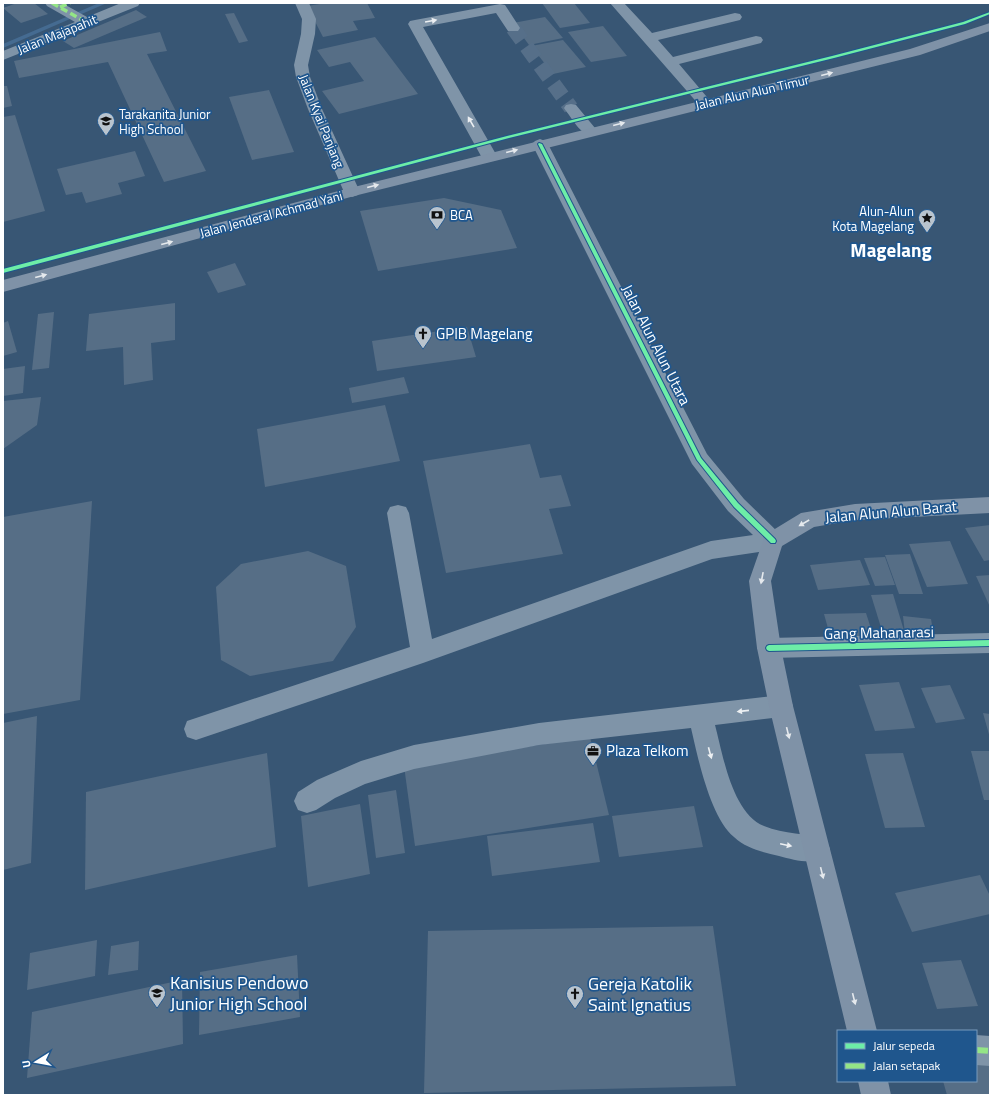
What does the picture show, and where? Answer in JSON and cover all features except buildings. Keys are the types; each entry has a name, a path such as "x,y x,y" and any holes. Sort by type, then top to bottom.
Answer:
{"main road":[{"name":"Jalan Alun Alun Timur","path":"540,144 915,52 990,27"},
{"path":"962,36 983,41"},
{"name":"Jalan Jenderal Achmad Yani","path":"3,286 168,243 352,192 540,144"},
{"name":"Jalan Alun Alun Barat","path":"773,541 809,519 855,512 990,505"},
{"path":"773,541 760,581 769,648 781,706 862,1030"},
{"path":"873,1082 876,1095"}],"street":[{"name":"Jalan Majapahit","path":"3,56 89,18 133,3"},
{"name":"Jalan Kyai Panjang","path":"302,3 308,19 308,34 301,65 303,77 314,109 352,192"},
{"path":"617,3 705,103"},
{"path":"66,5 89,18"},
{"path":"489,156 415,24 500,8 513,28"},
{"path":"649,38 735,18"},
{"path":"670,62 756,40"},
{"path":"571,108 590,131"},
{"name":"Jalan Alun Alun Utara","path":"540,144 700,460 736,505 773,541"},
{"path":"398,513 423,653"},
{"path":"196,729 423,653 711,550 773,541"},
{"name":"Gang Mahanarasi","path":"769,648 990,643"},
{"path":"307,801 326,789 361,773 414,757 539,734 781,706"},
{"path":"700,716 719,783 731,814 743,828 758,838 791,846 817,849"},
{"path":"977,1050 990,1051"}],"waterway":[{"path":"3,46 104,3"}],"tunnel":[{"path":"513,28 571,108"}],"marked path":[{"path":"52,3 86,22"},
{"path":"60,7 70,3"},
{"path":"977,1050 990,1051"}],"cycle path":[{"path":"3,271 508,137 833,57 964,23 990,13"},
{"path":"540,144 699,459 736,505 773,541"},
{"path":"769,648 990,643"}],"place":[{"name":"Tarakanita Junior High School","path":"106,136"},
{"name":"BCA","path":"437,230"},
{"name":"Alun-Alun Kota Magelang","path":"927,233"},
{"name":"GPIB Magelang","path":"423,349"},
{"name":"Plaza Telkom","path":"593,766"},
{"name":"Kanisius Pendowo Junior High School","path":"157,1008"},
{"name":"Gereja Katolik Saint Ignatius","path":"575,1009"}],"district":[{"name":"Magelang","path":"891,250"}]}
